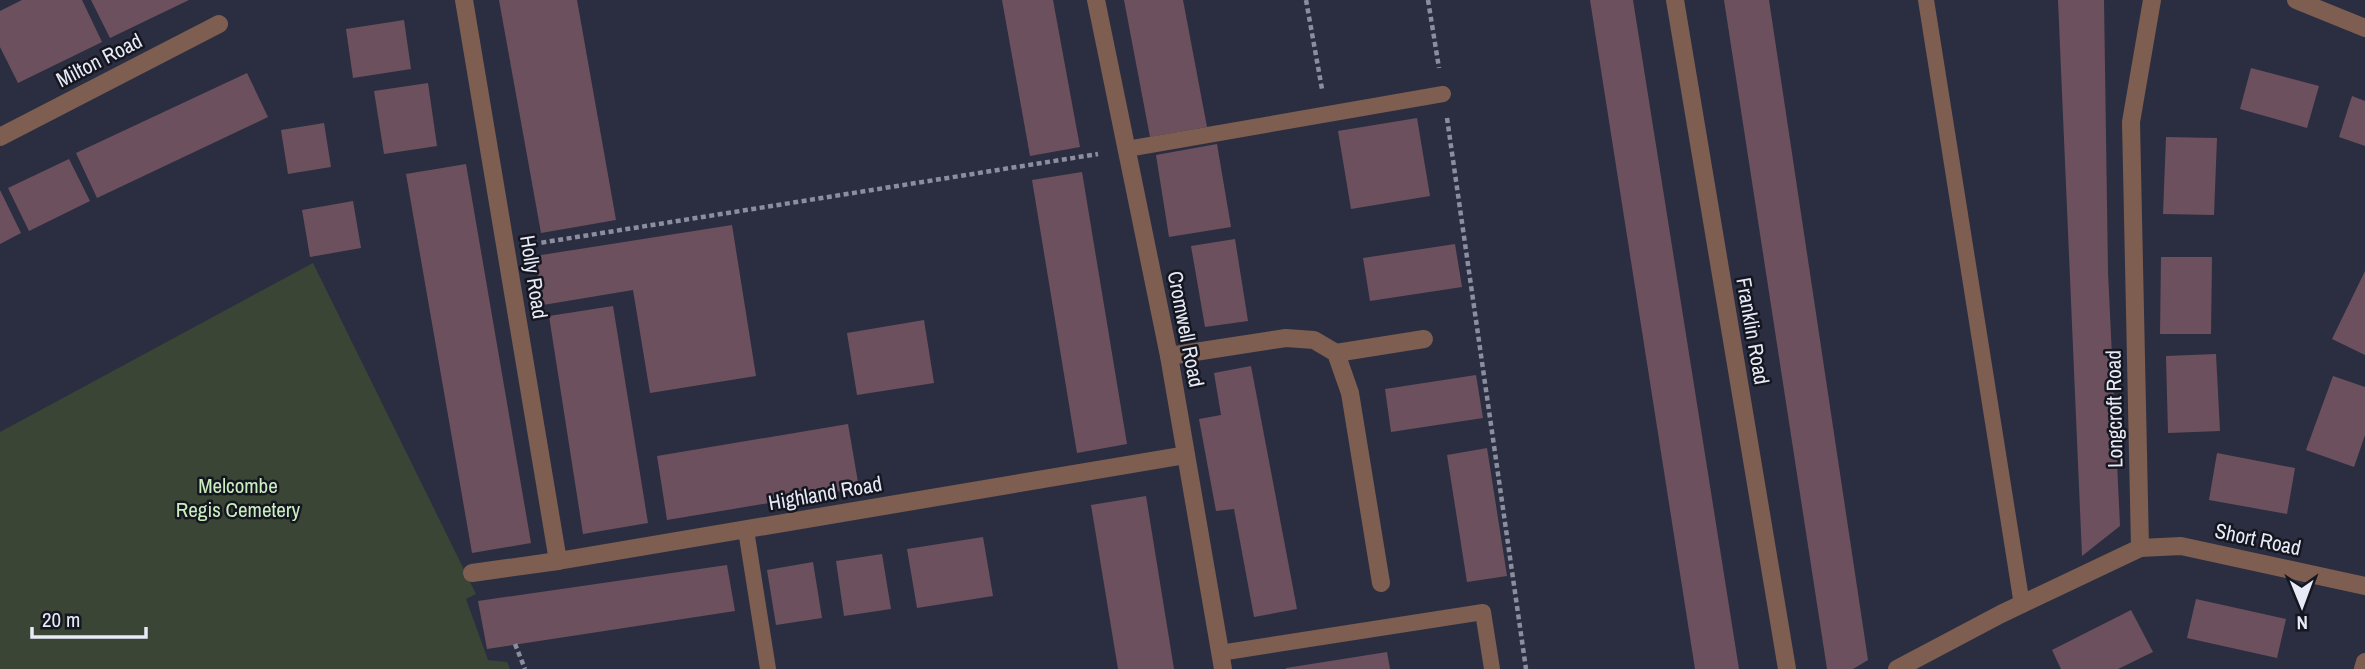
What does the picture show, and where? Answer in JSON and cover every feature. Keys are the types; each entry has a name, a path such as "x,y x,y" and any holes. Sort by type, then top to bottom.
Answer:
{"street":[{"name":"Holly Road","path":"464,0 558,561"},
{"name":"Cromwell Road","path":"1096,0 1170,356 1221,661"},
{"name":"Franklin Road","path":"1675,0 1787,669"},
{"name":"Longcroft Road","path":"2140,548 2132,122 2152,0"},
{"path":"2296,0 2365,28"},
{"name":"Milton Road","path":"0,137 219,24"},
{"path":"1170,356 1286,338 1314,341 1336,353 1424,339"},
{"path":"1336,353 1350,393 1381,583"},
{"name":"Highland Road","path":"472,573 746,530 1186,455"},
{"name":"Short Road","path":"2140,548 2181,546 2365,586"},
{"path":"1897,669 2140,548"},
{"path":"2362,669 2365,662"}],"lane":[{"path":"1926,0 2022,605"},
{"path":"1126,149 1443,94"},
{"path":"746,530 768,669"},
{"path":"1221,661 1483,612 1492,669"}],"path":[{"path":"1306,0 1326,114"},
{"path":"1428,0 1526,669"},
{"path":"506,248 1126,149"},
{"path":"515,644 525,669"}],"green space":[{"name":"Melcombe Regis Cemetery","path":"313,263 476,594 466,599 488,660 507,662 510,669 0,669 0,432"}],"building":[{"path":"22,0 82,0 102,42 18,83 0,47 0,11"},
{"path":"91,0 189,0 110,38"},
{"path":"499,0 577,0 616,220 541,233"},
{"path":"1002,0 1053,0 1080,147 1030,156"},
{"path":"1124,0 1183,0 1207,127 1150,137"},
{"path":"1590,0 1633,0 1739,669 1695,669"},
{"path":"1724,0 1769,0 1868,660 1853,669 1827,669"},
{"path":"2058,0 2104,0 2108,272 2120,526 2082,556"},
{"path":"404,20 411,69 353,78 346,29"},
{"path":"2251,68 2319,86 2307,128 2240,109"},
{"path":"247,73 268,117 97,198 76,153"},
{"path":"428,83 437,146 384,154 374,91"},
{"path":"2352,96 2365,101 2365,146 2339,137"},
{"path":"1417,118 1430,196 1351,209 1338,131"},
{"path":"324,123 331,167 288,174 281,130"},
{"path":"2166,137 2217,138 2214,215 2163,214"},
{"path":"1217,144 1231,227 1169,237 1156,155"},
{"path":"69,159 90,201 29,231 8,188"},
{"path":"466,164 531,543 472,553 406,174"},
{"path":"1082,172 1127,444 1077,453 1032,180"},
{"path":"0,190 21,233 0,244"},
{"path":"353,201 361,248 310,257 302,210"},
{"path":"732,225 756,376 650,393 633,290 543,305 535,256"},
{"path":"1235,239 1248,321 1205,327 1191,246"},
{"path":"1455,244 1462,287 1370,301 1363,258"},
{"path":"2161,257 2212,257 2211,334 2160,334"},
{"path":"2365,271 2365,355 2332,339"},
{"path":"613,306 648,523 583,534 549,316"},
{"path":"924,320 934,383 857,395 847,333"},
{"path":"2216,354 2220,431 2168,433 2166,356"},
{"path":"1251,366 1297,609 1254,617 1234,509 1216,511 1199,419 1221,415 1214,373"},
{"path":"1476,375 1483,418 1391,432 1385,389"},
{"path":"2333,376 2365,387 2365,435 2354,467 2306,450"},
{"path":"848,424 859,488 667,520 657,456"},
{"path":"1487,448 1507,576 1467,582 1447,455"},
{"path":"2217,453 2295,468 2287,514 2209,500"},
{"path":"1146,496 1174,669 1118,669 1091,505"},
{"path":"983,537 993,596 917,608 907,549"},
{"path":"882,554 891,609 844,616 836,561"},
{"path":"813,562 822,618 776,625 767,570"},
{"path":"727,565 735,611 487,649 478,601"},
{"path":"2196,599 2286,619 2277,658 2187,638"},
{"path":"2131,610 2153,652 2118,669 2061,669 2052,650"},
{"path":"1387,652 1390,669 1286,669 1286,668"}]}
